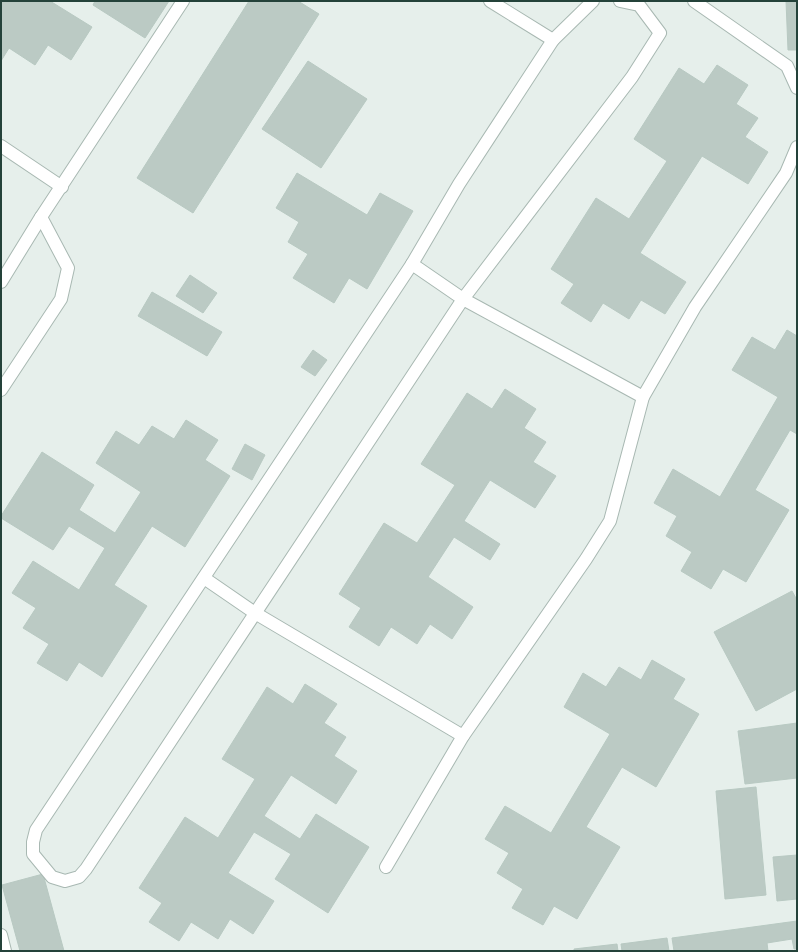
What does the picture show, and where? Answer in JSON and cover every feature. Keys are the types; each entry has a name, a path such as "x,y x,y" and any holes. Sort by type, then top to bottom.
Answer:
{"street":[{"path":"1,282 41,217 183,1"},
{"path":"490,1 553,40"},
{"path":"593,1 553,40 459,184 412,264 36,830 33,842 33,854 52,877 65,880 79,877 86,869 463,299 632,77 660,34 641,3 620,1"},
{"path":"694,1 787,66 797,88"},
{"path":"1,146 62,187"},
{"path":"386,867 462,736 586,559 610,521 643,397 695,307 786,173 797,147"},
{"path":"1,390 61,299 68,268 41,217"},
{"path":"412,264 463,299 643,397"},
{"path":"204,578 255,613 462,736"},
{"path":"1,935 5,951"}],"building":[{"path":"1,1 50,1 92,27 71,60 48,45 35,65 9,48 1,61"},
{"path":"95,1 169,1 145,38 93,5"},
{"path":"249,1 298,1 319,14 193,213 137,178"},
{"path":"786,1 797,1 797,50 788,50"},
{"path":"308,61 367,99 321,168 262,129"},
{"path":"717,65 748,85 736,104 758,118 745,137 768,152 748,184 702,156 640,253 686,282 665,314 641,300 629,319 603,303 591,322 561,303 574,284 551,269 596,198 629,219 667,161 634,139 679,68 704,84"},
{"path":"297,173 367,215 380,193 413,211 367,289 349,278 334,303 293,278 308,254 288,242 299,222 276,208"},
{"path":"190,275 217,293 203,313 176,296"},
{"path":"152,292 222,332 207,356 138,316"},
{"path":"787,330 797,336 797,434 790,430 755,490 789,510 746,582 723,569 711,589 681,571 692,552 666,536 677,516 654,503 673,469 720,497 778,397 732,370 752,337 775,350"},
{"path":"313,350 327,360 315,376 301,367"},
{"path":"505,389 536,409 524,428 546,442 533,462 556,476 535,508 490,480 464,521 500,544 490,560 454,537 428,577 473,607 452,639 430,624 417,644 391,627 379,646 349,627 361,608 339,594 384,523 417,543 455,485 421,464 467,393 492,409"},
{"path":"186,420 218,440 205,460 230,476 185,547 152,526 114,585 147,606 102,677 79,662 67,681 37,663 49,644 23,628 36,608 12,593 33,561 79,590 105,548 69,526 53,550 1,518 1,516 42,452 94,485 79,510 115,533 141,492 96,463 116,431 139,445 152,426 174,439"},
{"path":"245,444 265,455 252,480 232,469"},
{"path":"792,591 797,600 797,689 756,711 714,632"},
{"path":"652,660 685,679 673,699 699,714 656,787 622,767 586,827 620,847 577,919 554,906 543,925 512,908 523,889 497,873 509,853 485,839 505,806 551,833 610,734 564,707 583,673 606,687 619,667 641,680"},
{"path":"305,684 337,704 324,723 346,737 334,756 357,771 336,804 291,775 264,816 300,839 316,814 369,847 328,913 275,879 291,854 254,832 228,873 274,901 253,934 230,919 218,939 191,922 179,941 149,922 162,903 139,888 185,817 218,838 255,779 222,759 267,687 293,704"},
{"path":"797,723 797,778 745,784 738,731"},
{"path":"756,787 766,895 725,899 716,791"},
{"path":"797,855 797,899 777,901 773,857"},
{"path":"43,874 64,951 20,951 2,885"},
{"path":"797,921 797,949 794,949 792,939 767,943 768,951 674,951 672,938"},
{"path":"667,938 669,951 622,951 621,944"},
{"path":"617,944 618,951 574,951 574,949"}]}
